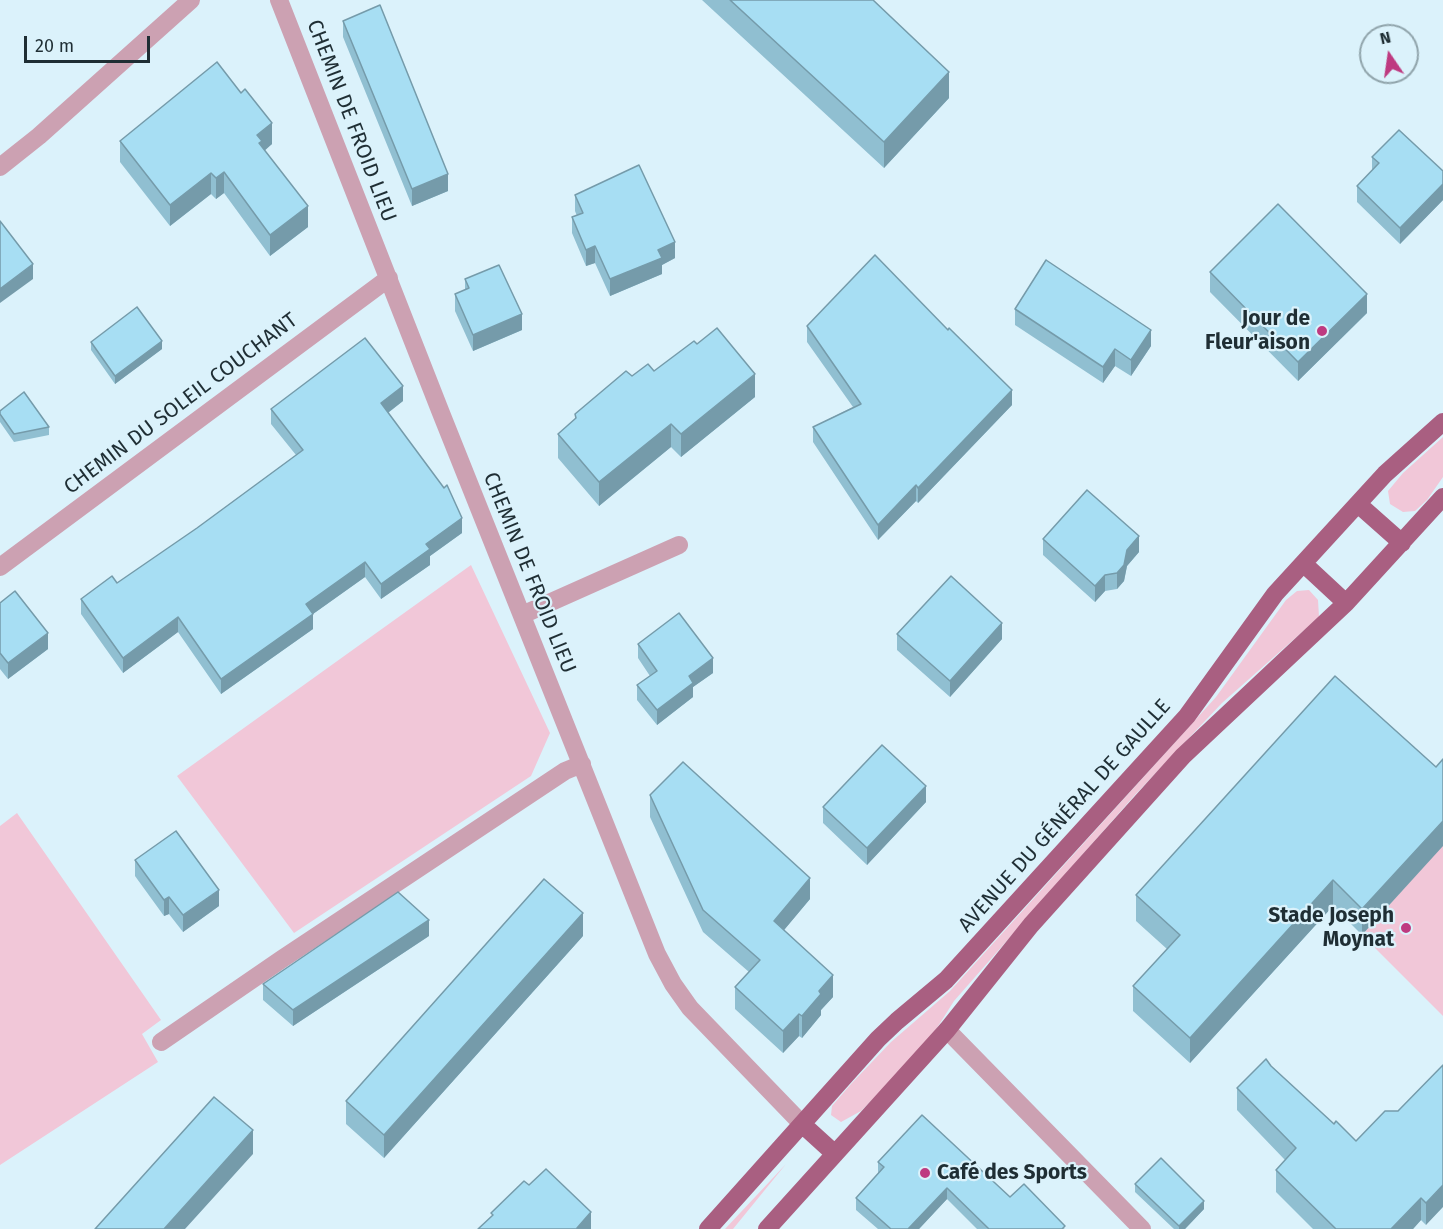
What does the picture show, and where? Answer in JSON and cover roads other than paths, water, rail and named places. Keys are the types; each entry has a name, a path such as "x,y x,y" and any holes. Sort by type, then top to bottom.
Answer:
{"main road":[{"name":"AVENUE DU GÉNÉRAL DE GAULLE","path":"708,1229 878,1039 946,980 1187,716 1264,609 1385,474 1443,422"},
{"path":"767,1229 947,1030 1030,925 1183,756 1346,603 1443,497"},
{"path":"1359,504 1402,543"},
{"path":"1304,564 1346,603"},
{"path":"802,1124 835,1154"}],"street":[{"path":"0,167 39,136 191,0"},
{"name":"CHEMIN DE FROID LIEU","path":"279,0 657,954 673,984 690,1008 802,1124"},
{"name":"CHEMIN DU SOLEIL COUCHANT","path":"0,567 389,278"},
{"path":"522,615 678,545"},
{"path":"161,1042 565,771 582,764"},
{"path":"947,1030 1142,1229"}],"place":[{"name":"Jour de Fleur'aison","path":"1322,331"},
{"name":"Stade Joseph Moynat","path":"1406,928"},
{"name":"Café des Sports","path":"925,1173"}]}
